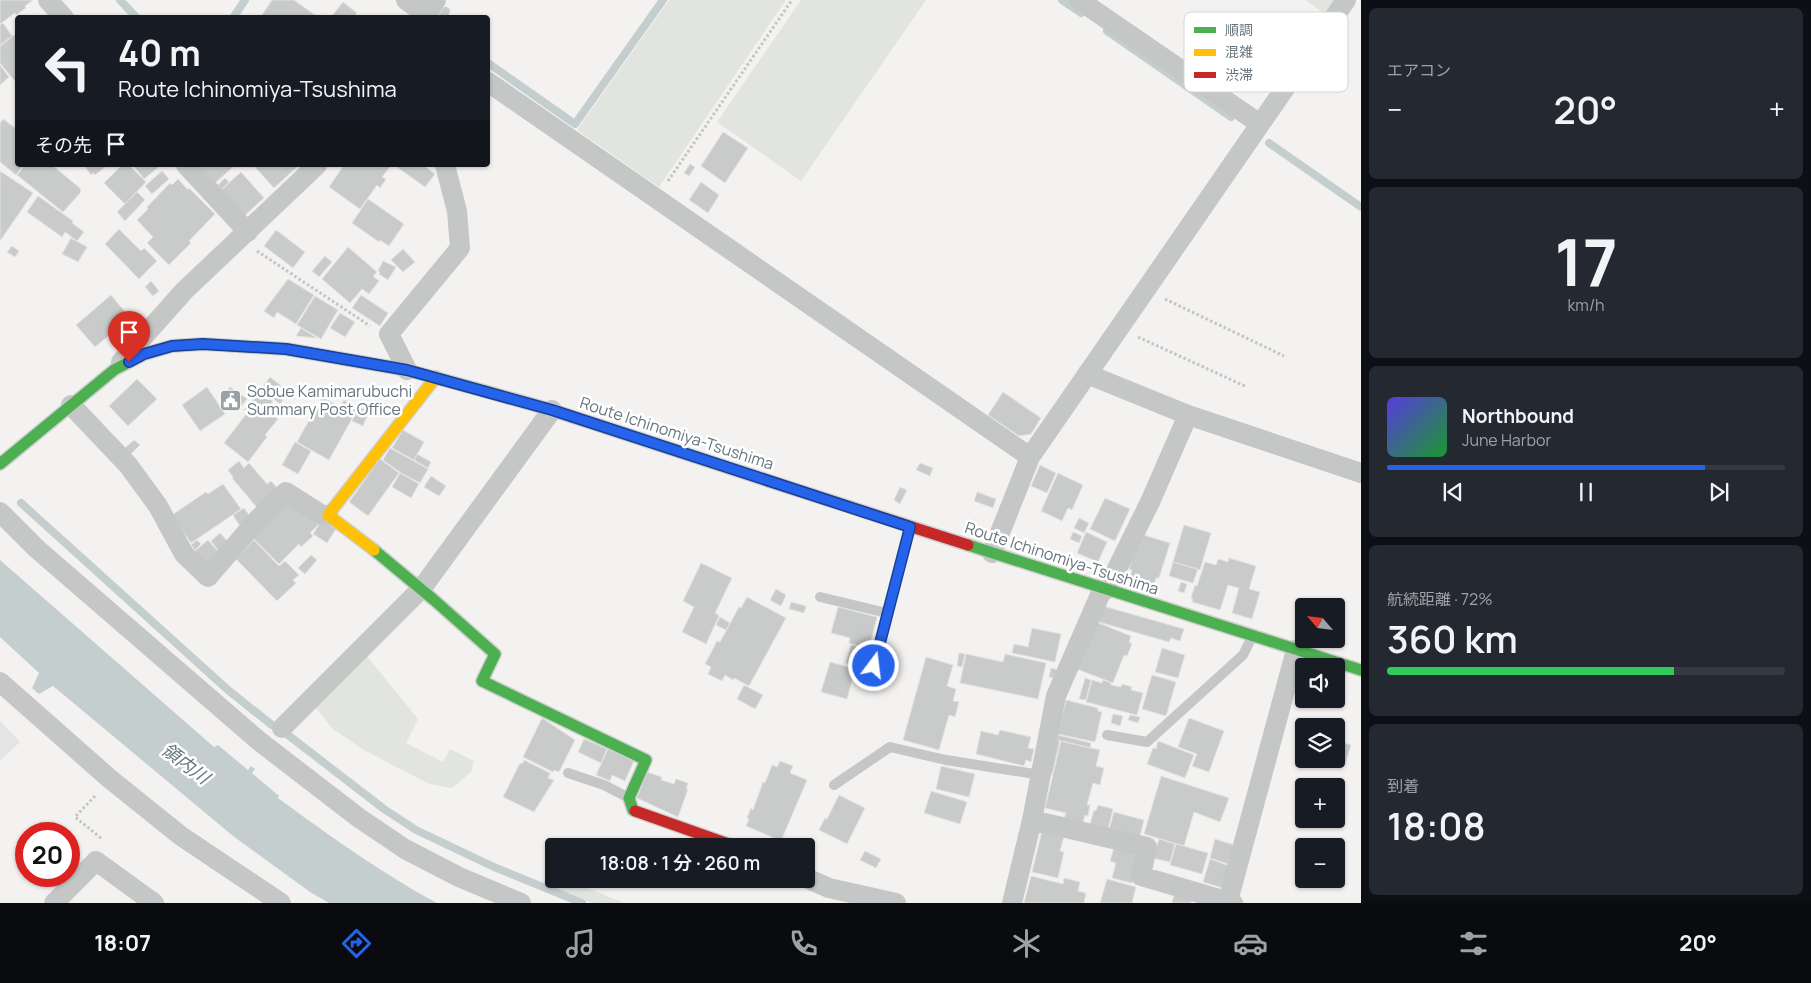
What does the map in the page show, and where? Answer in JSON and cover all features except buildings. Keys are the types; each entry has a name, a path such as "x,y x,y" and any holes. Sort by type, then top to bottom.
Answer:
{"main road":[{"name":"Route Ichinomiya-Tsushima","path":"0,464 114,370 144,354 172,346 203,344 286,349 407,370 552,410 910,527 1361,670"},
{"path":"436,377 328,515 364,541 422,588 494,654 482,681 646,760 629,798 633,810 712,838"}],"street":[{"path":"406,0 429,11"},
{"path":"1079,0 1184,72"},
{"path":"1338,12 1346,0"},
{"path":"491,91 656,198 1030,457"},
{"path":"1213,92 1260,124"},
{"path":"992,552 1030,457 1282,92"},
{"path":"188,167 244,236"},
{"path":"114,370 184,291 315,167"},
{"path":"407,370 389,334 460,248 457,211 445,167"},
{"path":"1088,374 1188,414 1361,473"},
{"path":"71,404 128,465 158,506 184,554 208,577 258,518 286,492 322,515 328,515"},
{"path":"282,728 422,588 552,410"},
{"path":"1012,903 1032,820 1056,696 1105,589 1150,502 1188,414"},
{"path":"0,512 37,549 258,741 358,818 404,848 459,877 521,903"},
{"path":"1032,820 1147,847 1141,876 1231,902 1296,650"},
{"path":"0,682 110,779 181,836 281,903"},
{"path":"54,903 96,861 154,903"},
{"path":"815,882 829,888 896,903"}],"lane":[{"path":"874,666 910,527"},
{"path":"820,597 887,613"},
{"path":"1107,735 1147,742 1243,655 1252,636"},
{"path":"834,785 890,747 946,760 1041,775"},
{"path":"568,773 604,785 629,798"}],"path":[{"path":"656,198 792,0"},
{"path":"244,236 377,331 389,334"},
{"path":"1146,290 1284,356"},
{"path":"1119,329 1247,388"},
{"path":"96,861 110,845 75,817 110,779"}],"shaded area":[{"path":"669,0 786,0 659,187 577,130"},
{"path":"801,0 926,0 801,181 717,122"},
{"path":"1305,0 1335,0 1326,12 1322,12"},
{"path":"366,655 418,719 406,743 443,762 450,749 474,761 471,772 452,788 429,784 364,750 333,729 315,707"},
{"path":"0,721 20,742 0,761"},
{"path":"556,888 588,888 624,903 592,903"}],"water":[{"name":"領内川","path":"0,560 214,747 218,745 248,770 251,766 255,769 252,773 279,796 278,798 376,867 437,903 329,903 310,892 233,836 53,686 39,694 32,688 39,673 0,637"}],"waterway":[{"path":"120,0 134,15"},
{"path":"235,15 245,0"},
{"path":"490,64 575,124 663,0"},
{"path":"1062,0 1081,13"},
{"path":"444,15 446,11"},
{"path":"1107,31 1184,84"},
{"path":"1195,92 1231,117"},
{"path":"1269,143 1361,207"},
{"path":"21,503 228,690 272,725"},
{"path":"288,735 384,809 416,830 494,867 582,903"}],"traffic: fast":[{"path":"0,464 114,370 144,354 172,346 203,344 286,349 407,370 488,392"},
{"path":"968,545 1361,670"},
{"path":"374,550 495,654 482,681 646,760 629,798 635,811"}],"traffic: slow":[{"path":"374,550 328,515 436,377"},
{"path":"488,392 552,410 769,481"}],"traffic: jam":[{"path":"769,481 968,545"},
{"path":"635,811 711,838"}],"place":[{"name":"Sobue Kamimarubuchi Summary Post Office","path":"231,400"}],"route":[{"path":"129,362 144,354 172,346 203,344 286,349 407,370 552,410 910,527 874,666"}]}
